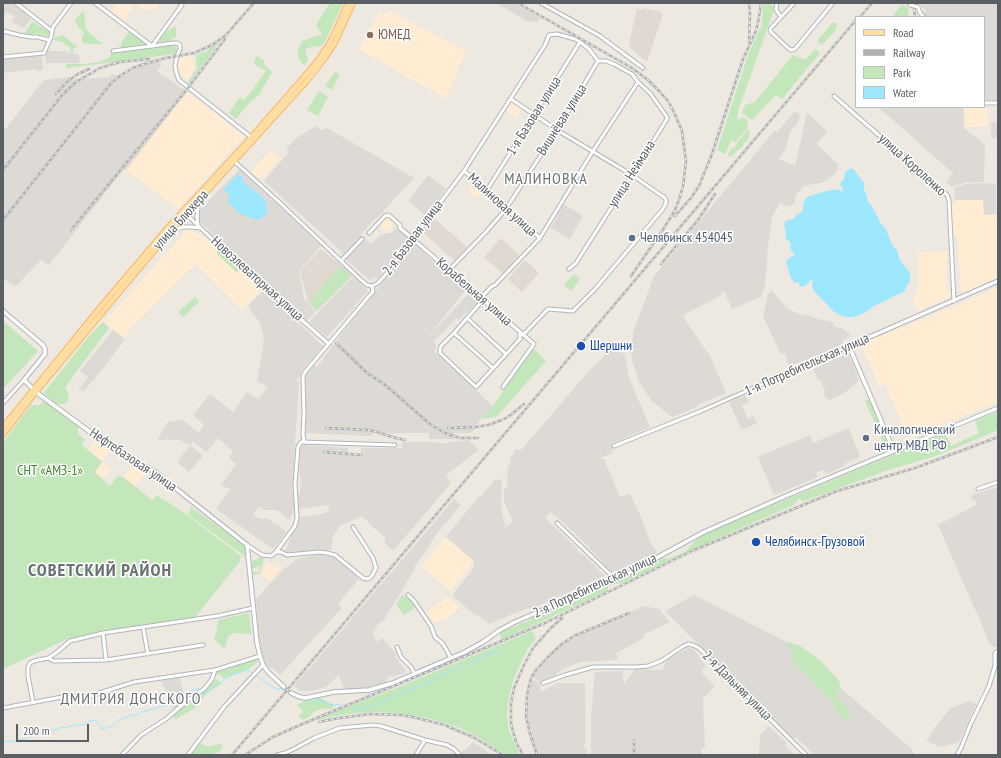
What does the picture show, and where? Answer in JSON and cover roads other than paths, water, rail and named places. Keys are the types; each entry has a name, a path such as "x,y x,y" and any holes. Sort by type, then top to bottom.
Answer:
{"main road":[{"name":"улица Блюхера","path":"253,138 318,60 329,44 348,3"},
{"name":"улица Блюхера","path":"3,427 233,160 307,81 325,58 340,34 353,3"},
{"name":"улица Блюхера","path":"3,435 34,391 98,310 170,225 233,160"}],"street":[{"path":"16,3 52,31"},
{"path":"3,57 44,54 51,37 53,27 71,3"},
{"path":"95,3 152,46"},
{"path":"541,3 600,36 643,68"},
{"path":"777,3 776,10 780,17"},
{"path":"794,3 770,30 789,49 792,50 795,49 834,3"},
{"path":"152,46 181,4"},
{"path":"910,5 918,7 923,16"},
{"path":"3,31 49,40"},
{"name":"2-я Базовая улица","path":"304,441 303,376 305,372 373,292 372,286 378,283 387,273 464,171 545,45 549,35 557,34 580,42"},
{"path":"520,332 520,339 476,387 440,353 441,346 467,318 491,287 495,285 540,238 593,151 638,82 632,74 623,68 606,61 598,61 589,49 580,42"},
{"name":"1-я Базовая улица","path":"488,190 580,42"},
{"path":"113,51 177,43 180,45 180,50 175,66 179,80 253,138"},
{"name":"Вишнёвая улица","path":"449,270 506,209 598,61"},
{"name":"улица Неймана","path":"569,269 576,263 667,119 650,93 638,82"},
{"name":"улица Короленко","path":"834,96 948,195 954,301"},
{"path":"511,99 556,130 632,175 666,198 666,203 663,209 596,289 573,311 548,309 523,335"},
{"path":"985,103 998,103"},
{"path":"233,160 367,285 372,286"},
{"name":"Малиновая улица","path":"464,171 488,190 506,209 540,238"},
{"path":"169,233 183,227 200,228 197,217 198,207 203,195"},
{"name":"Новоэлеваторная улица","path":"186,214 329,344"},
{"name":"Корабельная улица","path":"369,233 385,216 390,216 400,225 400,228 534,344 503,387"},
{"path":"341,261 362,239"},
{"name":"1-я Потребительская улица","path":"614,446 701,411 998,281"},
{"path":"3,311 45,349 45,354 3,403"},
{"path":"467,318 506,354"},
{"path":"454,333 493,368"},
{"path":"850,346 894,451"},
{"name":"Нефтебазовая улица","path":"24,380 34,391 113,449 155,472 248,545"},
{"name":"2-я Потребительская улица","path":"291,693 305,698 329,693 369,690 393,683 451,658 483,642 515,622 642,566 679,544 711,529 788,495 998,408"},
{"path":"248,545 260,554 271,556 276,552 290,533 296,522 295,484 298,447 301,442 396,445"},
{"path":"978,488 998,482"},
{"path":"557,523 615,579"},
{"path":"276,552 281,552 287,555 319,552 335,555 363,578 367,579 370,578 376,568 373,558 353,527"},
{"path":"248,545 253,608 260,656 263,665 284,687"},
{"path":"408,595 432,626 435,637 443,644 451,658"},
{"path":"33,702 28,676 28,667 30,663 48,658 70,641 103,633 217,616 253,608"},
{"path":"143,627 148,654"},
{"path":"103,633 106,660"},
{"name":"2-я Дальняя улица","path":"543,683 565,675 593,668 648,666 661,661 688,644 693,645 699,648 806,755"},
{"path":"48,658 54,661 106,660 203,645"},
{"path":"397,647 401,657 411,667 414,674"},
{"path":"957,755 989,686 995,666 995,653 998,651"},
{"path":"3,708 62,697 90,696 134,682 215,670 260,656"},
{"path":"188,755 224,707 263,665"},
{"path":"122,755 141,734 166,719 204,689 212,679 215,670"},
{"path":"277,755 285,753 314,738 340,728 367,725 381,726 425,740 447,745 460,755"},
{"path":"416,755 425,740"}],"water":[{"path":"851,168 864,183 864,190 868,202 878,217 880,223 886,229 892,245 897,250 900,260 910,273 910,282 904,292 875,305 866,312 854,317 846,317 833,311 814,291 812,287 813,279 805,286 801,287 798,282 795,283 791,278 786,262 795,254 790,248 791,243 786,239 784,226 785,221 794,219 796,215 802,212 805,199 809,196 839,189 842,191 843,190 840,184 844,179 845,172"},
{"path":"238,175 242,176 244,183 257,192 267,203 266,206 268,212 261,219 257,220 240,214 228,202 230,195 224,191 225,188"}],"waterway":[{"path":"353,708 365,709 376,705 500,649"},
{"path":"202,692 204,694 222,682 225,678 237,673 247,670 253,673"},
{"path":"255,675 272,687 282,689 293,697 307,700 320,700 331,705 342,704"},
{"path":"187,693 198,688 200,690"},
{"path":"3,742 16,741 28,738 32,734 44,730 55,730 78,724 86,724 87,722 94,720 102,726 101,729 105,729 107,727 111,727 120,719 172,704"}],"tunnel":[{"path":"284,687 291,693"}],"railway":[{"path":"518,3 632,68 648,80 668,101 682,131 686,161 683,186 679,200 674,212 631,276"},
{"path":"749,3 749,42"},
{"path":"675,216 691,198 699,186 712,154 743,59 756,31 761,3"},
{"path":"861,16 872,3"},
{"path":"3,220 112,82 133,68 166,58 194,53 212,45 226,35 253,4"},
{"path":"914,9 915,16"},
{"path":"232,755 855,21"},
{"path":"71,230 188,88 225,39"},
{"path":"3,170 63,94 76,82 100,68 120,62 149,59"},
{"path":"56,94 68,81 89,69"},
{"path":"661,264 698,220 715,194"},
{"path":"336,343 367,373 384,384 430,424 445,433 460,438 478,438"},
{"path":"448,428 488,425 508,417 524,404"},
{"path":"326,428 370,430 405,440"},
{"path":"245,755 273,737 545,623 692,551 837,491 915,468 998,437"},
{"path":"324,452 361,455"},
{"path":"537,755 526,717 527,694 531,678 536,670 562,644 574,636 629,613"},
{"path":"523,755 516,742 511,724 511,703 514,688 533,648 562,618"},
{"path":"319,722 370,714 413,717 445,725 473,737 503,755"},
{"path":"634,740 634,755"}],"place":[{"name":"ЮМЕД","path":"370,35"},
{"name":"Челябинск 454045","path":"632,238"},
{"name":"Шершни","path":"581,346"},
{"name":"Кинологический центр МВД РФ","path":"866,438"},
{"name":"Челябинск-Грузовой","path":"756,542"}],"district":[{"name":"МАЛИНОВКА","path":"546,179"},
{"name":"СОВЕТСКИЙ РАЙОН","path":"100,571"},
{"name":"ДМИТРИЯ ДОНСКОГО","path":"131,699"}],"park label":[{"name":"СНТ «АМЗ-1»","path":"50,471"}]}
